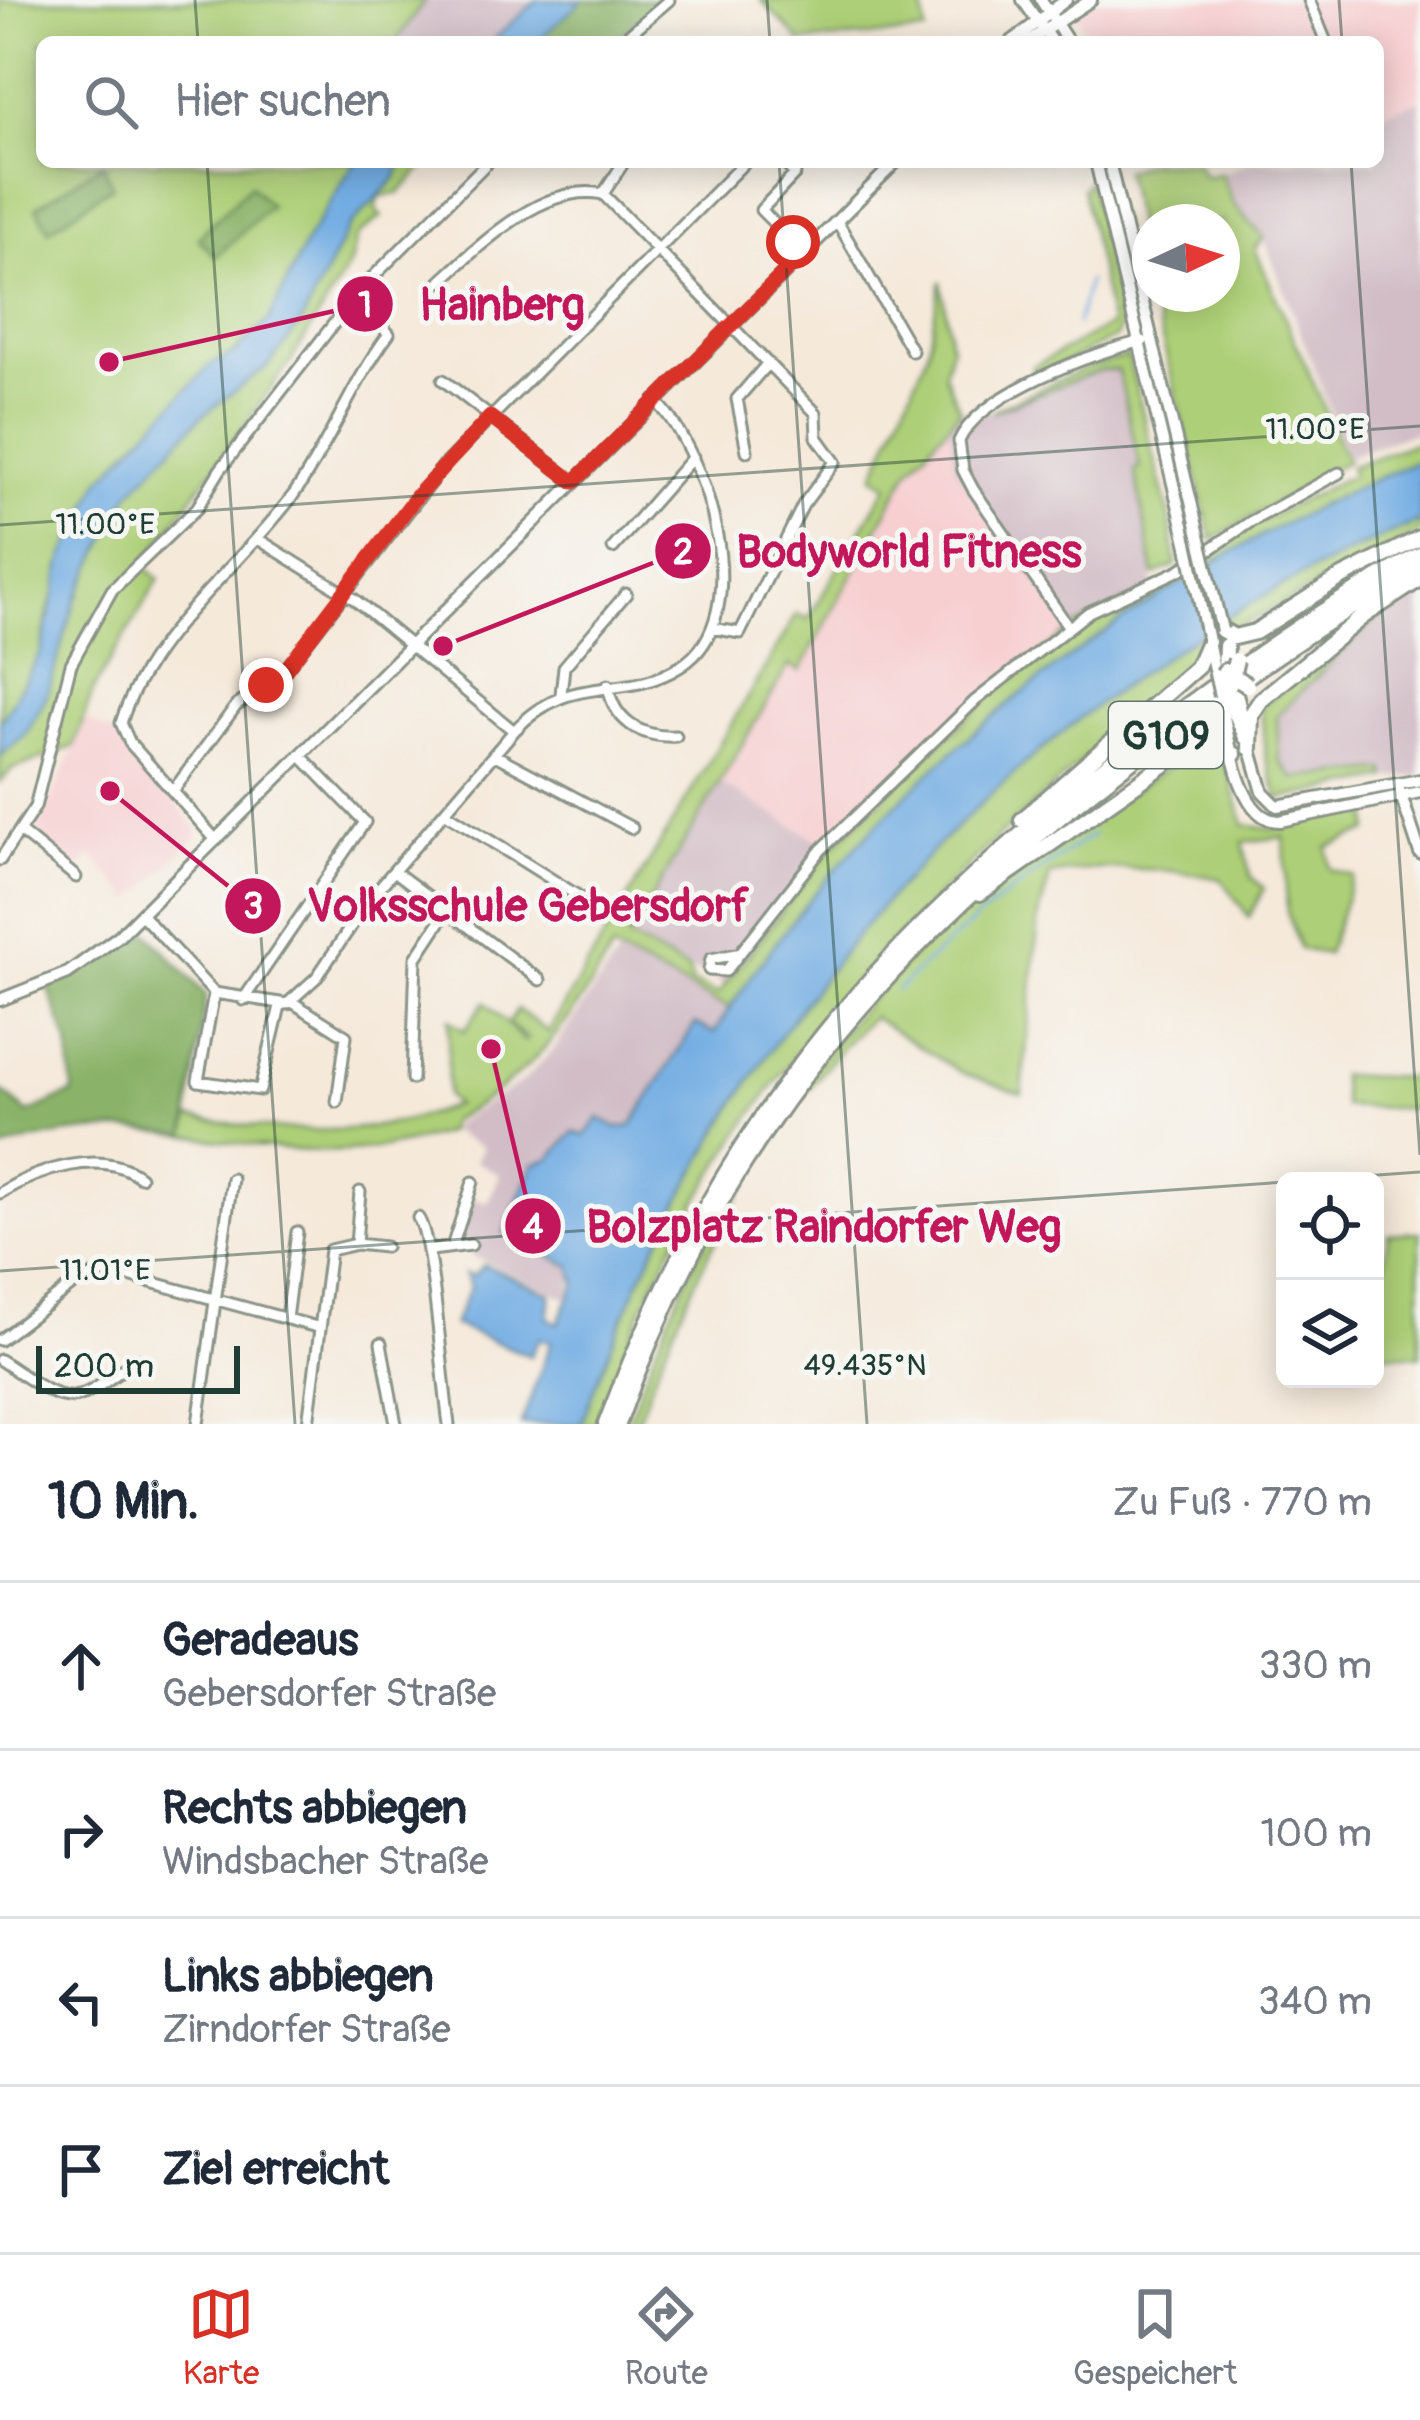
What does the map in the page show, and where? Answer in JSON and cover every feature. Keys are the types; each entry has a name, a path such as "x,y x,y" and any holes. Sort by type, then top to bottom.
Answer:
{"highway":[{"path":"1220,636 1238,638 1255,632 1340,578 1420,538"},
{"name":"G109","path":"606,1424 673,1263 757,1119 860,986 988,860 1321,613 1420,555"},
{"name":"G109","path":"618,1424 670,1291 747,1153 836,1031 932,927 1026,842 1138,755 1294,644 1420,568"},
{"path":"1250,748 1252,711 1286,678 1420,579"},
{"path":"1188,748 1255,632"},
{"path":"1220,636 1226,686 1250,748"},
{"path":"988,860 997,843 1202,662 1220,636"},
{"path":"1174,686 1226,686 1286,678"},
{"path":"932,927 1188,748 1210,742 1234,754"}],"main road":[{"path":"1023,0 1048,36"},
{"path":"1031,36 1048,10 1066,0"},
{"path":"1048,10 1091,0"},
{"path":"1048,10 1064,36"},
{"path":"1021,36 1040,24"},
{"path":"0,1000 79,966 141,914 885,168"},
{"path":"1098,168 1220,636"},
{"path":"1110,168 1145,341"},
{"path":"1226,686 1234,754 1249,807 1268,821 1420,780"},
{"path":"1250,748 1263,792 1277,806 1399,789 1420,792"},
{"path":"1399,789 1420,853"}],"street":[{"path":"627,36 669,0"},
{"path":"1310,0 1324,36"},
{"path":"0,860 22,832 43,785 71,664 112,590 197,508 220,470 355,298 482,168"},
{"path":"602,194 620,168"},
{"path":"173,791 236,706 283,673 416,497 740,168"},
{"path":"790,168 795,173 761,210 803,254"},
{"path":"440,282 557,196 573,190 602,194 816,413 817,437 835,462 803,505 740,633 712,628"},
{"path":"837,220 912,351"},
{"path":"216,840 123,733 123,716 173,638 304,479 355,381 389,334 355,298"},
{"path":"1068,626 973,489 963,470 959,441 985,407 1085,360 1145,341"},
{"path":"747,451 737,399 767,363"},
{"path":"443,380 574,482"},
{"path":"141,914 214,993 280,1006 292,1002 328,964 394,872 514,731 561,694 646,681 694,656 712,628 719,568 717,535 693,457 656,400"},
{"path":"613,548 693,457"},
{"path":"736,955 821,850 901,767 1068,626 1180,570 1250,522 1339,473"},
{"path":"258,539 343,592 514,731"},
{"path":"561,694 564,667 626,594"},
{"path":"608,686 612,707 625,722 654,736 676,736"},
{"path":"495,754 632,828"},
{"path":"244,1000 365,822 301,756"},
{"path":"446,813 583,899"},
{"path":"22,832 76,878"},
{"path":"394,872 539,980"},
{"path":"412,1079 416,958 447,911"},
{"path":"214,993 198,1081 260,1090 280,1006"},
{"path":"292,1002 346,1036 338,1102"},
{"path":"0,1193 41,1173 77,1165 118,1166 140,1177"},
{"path":"198,1424 232,1179"},
{"path":"452,1246 473,1182"},
{"path":"356,1244 360,1192"},
{"path":"418,1218 431,1250 436,1342 449,1424"},
{"path":"286,1319 297,1232"},
{"path":"308,1424 329,1250 356,1244 385,1246"},
{"path":"431,1250 471,1245"},
{"path":"2,1334 80,1280 104,1271 127,1272 317,1327"},
{"path":"381,1343 396,1424"},
{"path":"0,1360 52,1394 72,1400 94,1392 136,1360"}],"shaded area":[{"path":"399,0 537,0 498,36 390,36"},
{"path":"1061,0 1420,0 1420,100 1384,113 1384,36 1087,36 1080,20"},
{"path":"1420,100 1420,430 1348,457 1264,238 1240,212 1240,204 1233,204 1221,173 1236,168 1384,168 1384,113"},
{"path":"1101,370 1118,370 1140,469 1135,471 1154,587 1070,630 955,469 949,425 960,411 992,411"},
{"path":"949,425 955,469 1070,630 901,776 831,848 720,783 790,665 800,670 909,470"},
{"path":"1420,589 1420,777 1387,778 1384,770 1293,778 1279,760 1277,715 1389,606"},
{"path":"87,720 120,737 197,828 197,837 133,900 91,855 75,873 34,836"},
{"path":"720,783 831,848 723,984 627,939"},
{"path":"619,954 729,1008 714,1033 695,1024 631,1126 584,1137 574,1132 550,1159 566,1262 574,1272 568,1299 472,1256 470,1245 455,1241 471,1197 487,1203 500,1175 475,1161 482,1147 451,1132 454,1124 523,1081 553,1050"}],"green space":[{"path":"0,0 425,0 400,36 36,36 36,168 357,168 269,320 123,455 48,610 41,652 28,685 0,724"},
{"path":"583,0 660,0 620,36 543,36"},
{"path":"761,0 922,0 926,32 795,36"},
{"path":"95,168 105,168 112,186 49,230 36,207"},
{"path":"400,168 423,168 399,193 379,197 376,211 382,216 356,237 350,264 289,364 143,565 159,579 94,688 74,746 11,770 0,783 0,756 25,735 46,698 76,599 130,493 200,417 268,366 300,325 348,228 396,178"},
{"path":"1132,168 1200,168 1205,177 1221,173 1233,204 1132,204 1124,171"},
{"path":"1089,181 1122,324 1116,337 1035,377 1032,367 1111,325 1082,188"},
{"path":"250,185 270,206 216,257 198,238"},
{"path":"1240,212 1264,238 1255,249 1347,461 1212,540 1155,312 1240,312"},
{"path":"941,281 951,347 944,373 960,411 909,470 800,671 789,665 628,938 689,970 692,983 718,994 831,848 1005,682 1075,626 1174,578 1257,523 1352,475 1350,467 1420,441 1420,460 1218,561 1124,620 1036,686 952,757 873,834 729,1008 612,950 544,1048 503,1087 450,1121 447,1132 348,1151 254,1146 186,1135 190,1118 324,1130 422,1116 455,1105 447,1096 449,1019 464,1031 485,1002 525,1042 528,1039 508,1024 517,1009 548,1032 797,614 808,619 888,485 874,476 927,354"},
{"path":"1128,356 1169,514 1176,565 1154,575 1135,470 1140,468 1118,370 1101,370 992,411 1085,368"},
{"path":"1420,521 1420,532 1194,650 1193,665 1006,830 919,914 839,1002 766,1095 701,1195 644,1304 598,1424 581,1424 642,1276 716,1135 803,1004 903,882 1015,772 1139,674 1274,590"},
{"path":"1420,581 1420,589 1389,606 1277,715 1279,760 1293,778 1385,770 1387,778 1279,799 1265,755 1261,707 1380,606"},
{"path":"1207,749 1224,758 1244,825 1271,829 1370,806 1369,831 1327,847 1330,869 1353,876 1327,954 1300,949 1287,912 1284,837 1243,842 1250,876 1264,888 1249,917 1221,879 1135,869 1050,875 1039,915 1022,1094 962,1073 872,1017 834,1058 764,1154 705,1262 636,1424 627,1424 689,1275 726,1203 815,1066 867,1003 985,893 1189,753"},
{"path":"147,932 206,995 186,1135 92,1131 0,1150 0,1090 28,1113 73,1093 69,1045 48,987"},
{"path":"1340,1075 1420,1078 1420,1109 1344,1106"},
{"path":"1420,1232 1420,1356 1384,1353 1388,1234"}],"water":[{"path":"537,0 583,0 543,36 498,36"},
{"path":"351,168 400,168 396,178 348,228 300,325 268,366 201,417 130,493 76,599 46,698 25,735 0,756 0,723 41,652 63,559 100,481 210,365 236,352 269,320 307,240"},
{"path":"1420,460 1420,521 1274,590 1139,674 1015,772 903,882 803,1004 716,1135 642,1276 581,1424 521,1424 551,1342 539,1339 530,1356 453,1325 470,1287 465,1274 473,1276 484,1265 551,1294 548,1318 558,1323 576,1283 571,1266 504,1233 534,1164 550,1159 574,1132 585,1136 599,1118 618,1128 631,1126 695,1024 714,1033 779,938 853,850 935,768 1023,692 1116,624 1215,562"}],"waterway":[{"path":"1077,324 1088,281"},
{"path":"897,990 991,907 1094,834"}],"place":[{"name":"Hainberg","path":"109,362"},
{"name":"Bodyworld Fitness","path":"443,646"},
{"name":"Volksschule Gebersdorf","path":"110,791"},
{"name":"Bolzplatz Raindorfer Weg","path":"491,1049"}],"route":[{"path":"266,685 283,673 416,497 490,417 574,482 803,254 793,242"}]}
